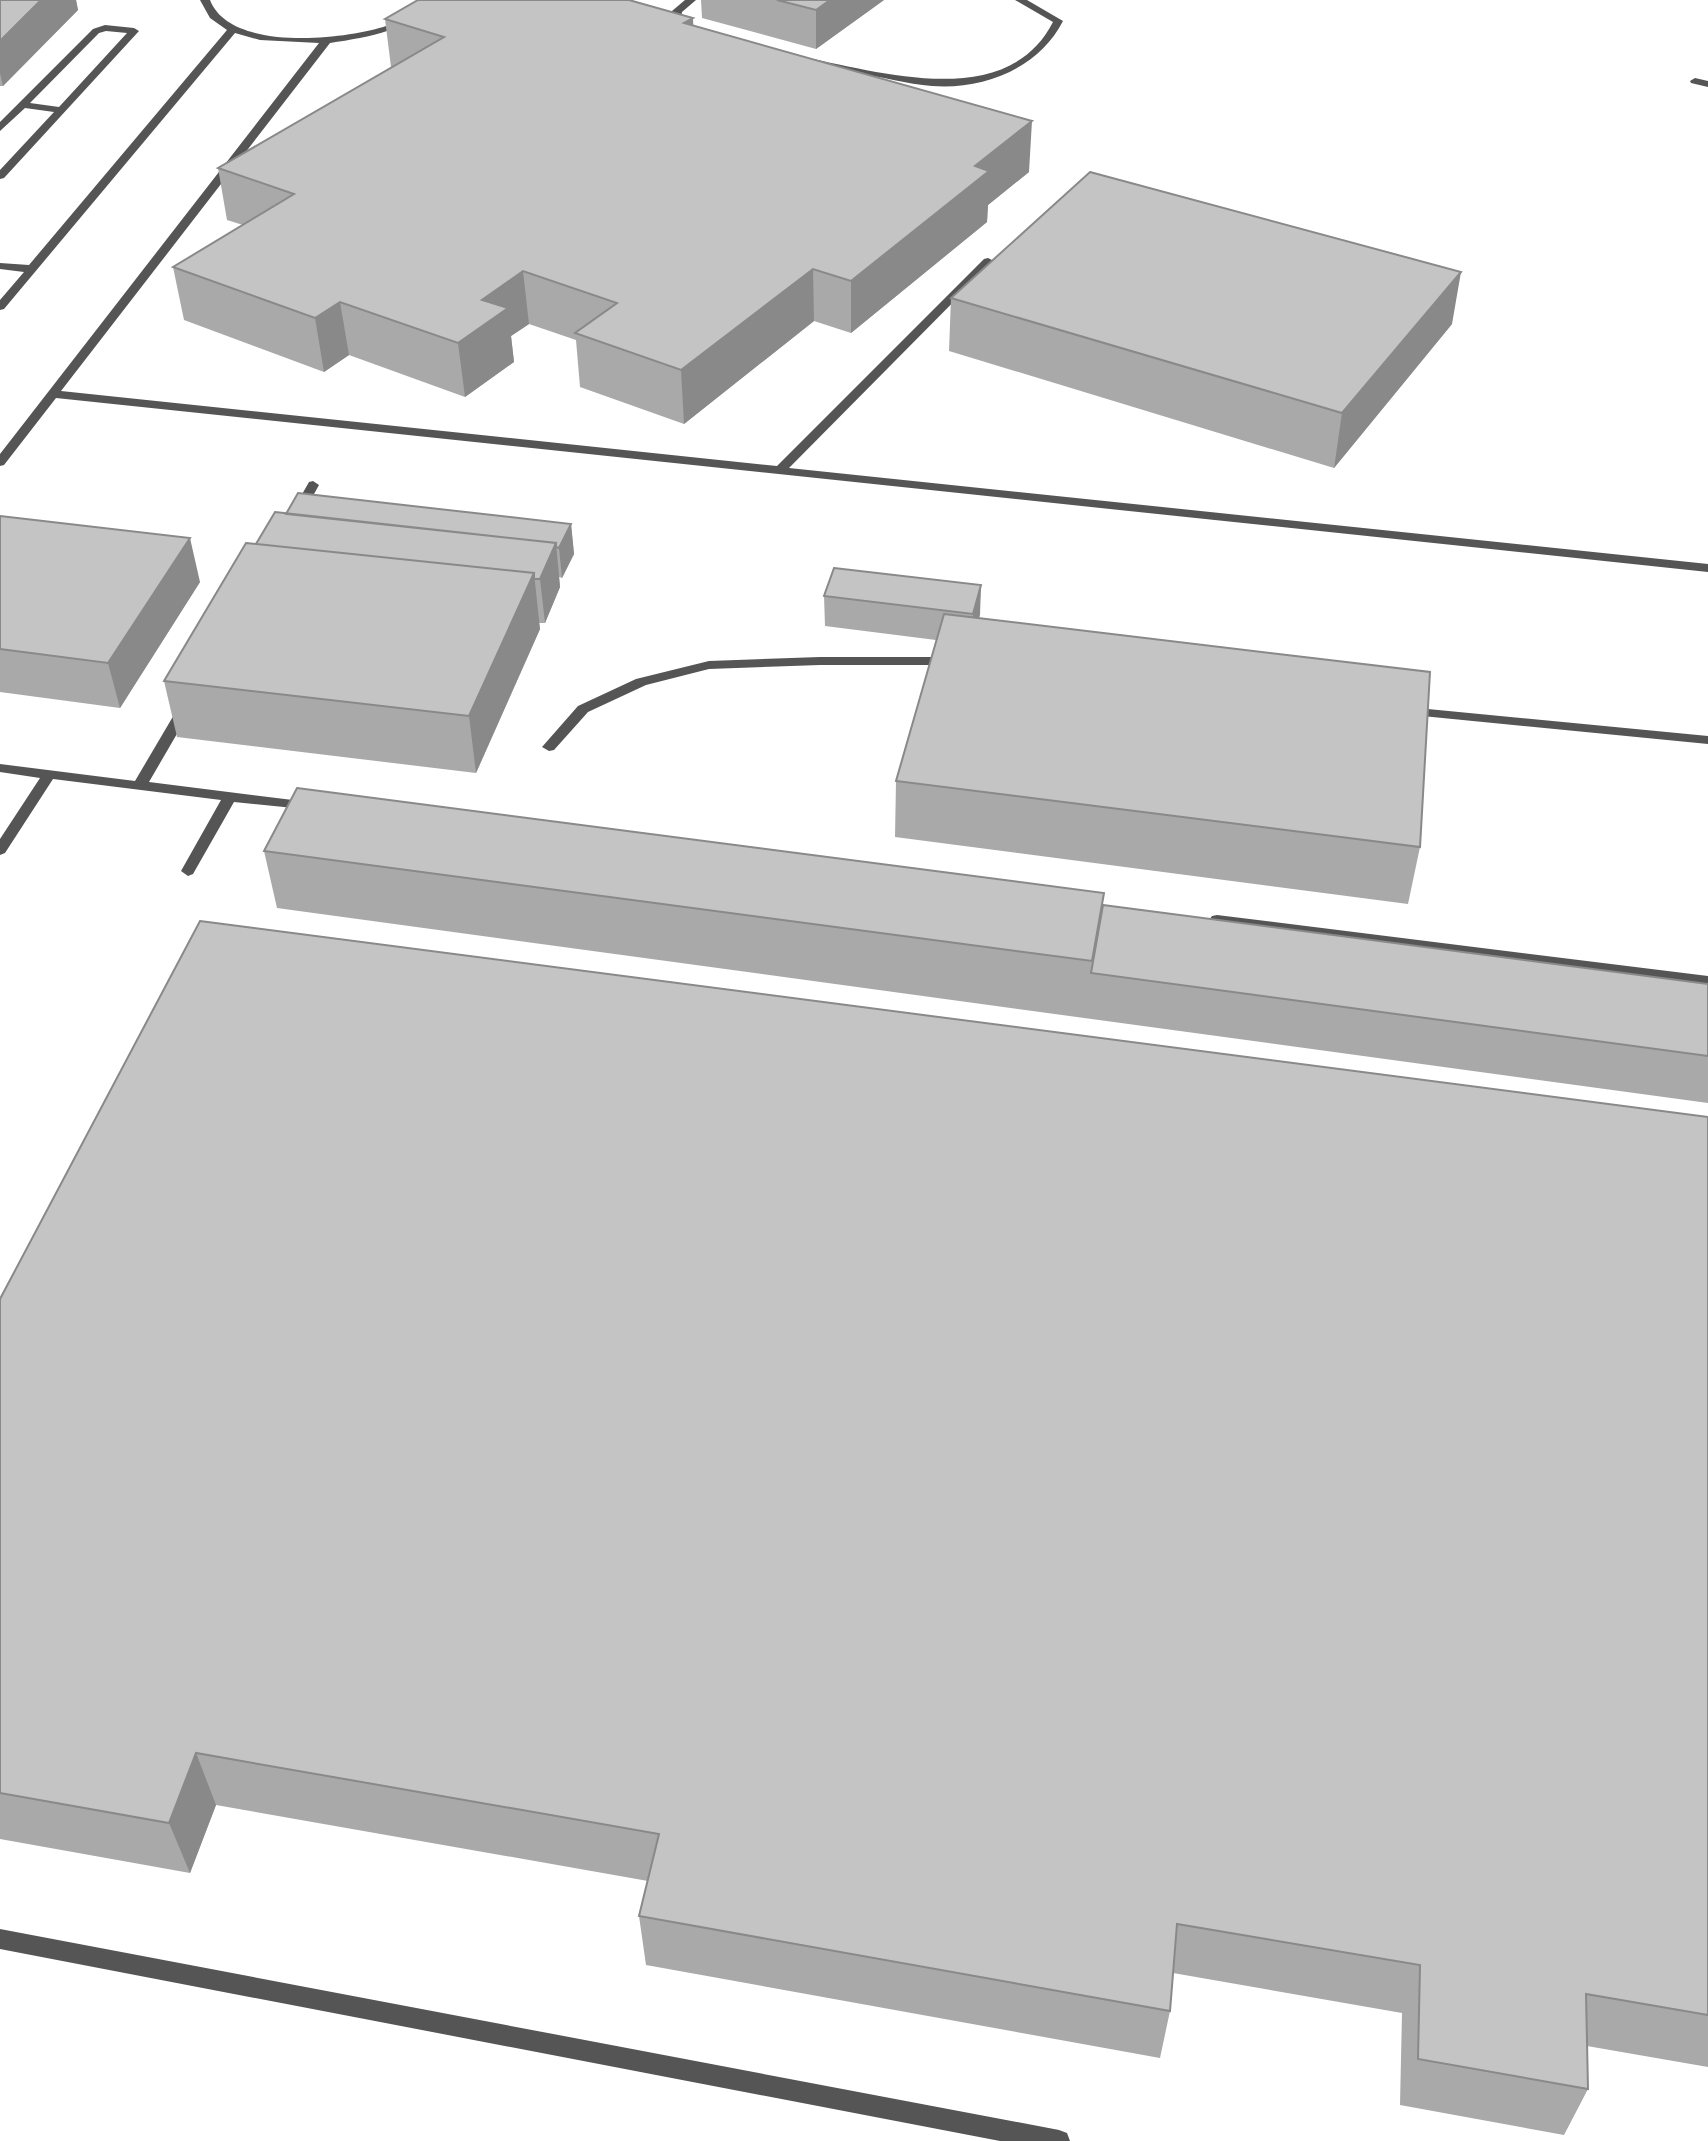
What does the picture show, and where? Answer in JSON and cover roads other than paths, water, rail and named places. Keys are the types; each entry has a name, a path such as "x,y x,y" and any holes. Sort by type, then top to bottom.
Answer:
{"lane":[{"path":"205,0 212,15 233,29 275,39 326,41 371,34 409,20 434,0"},
{"path":"691,0 677,11 676,22 687,32 699,36"},
{"path":"783,57 862,68 931,83 953,84 979,79 1020,63 1055,32 1058,21 1020,0"},
{"path":"0,128 96,31 105,28 132,30 134,34 0,176"},
{"path":"0,307 233,29"},
{"path":"0,462 326,41"},
{"path":"1695,81 1708,84"},
{"path":"22,105 61,110"},
{"path":"780,470 988,261"},
{"path":"0,266 32,269"},
{"path":"53,394 1708,568"},
{"path":"290,526 313,485"},
{"path":"549,747 583,709 641,682 709,665 968,661"},
{"path":"140,785 195,690"},
{"path":"1386,708 1708,740"},
{"path":"0,768 324,808"},
{"path":"1,847 49,774"},
{"path":"188,871 230,797"},
{"path":"1205,918 1708,981"},
{"path":"0,1939 1059,2141"}]}
